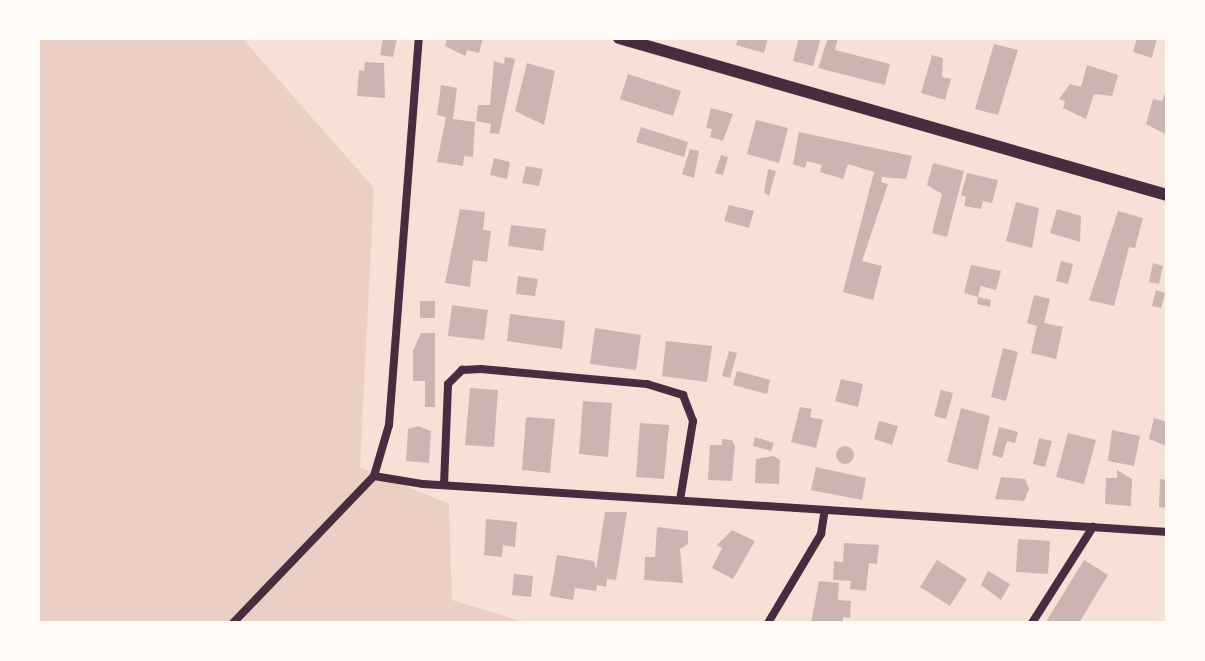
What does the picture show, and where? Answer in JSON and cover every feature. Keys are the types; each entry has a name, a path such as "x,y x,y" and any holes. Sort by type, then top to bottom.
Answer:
{"street":[{"path":"233,623 374,476 389,425 419,38"},
{"path":"619,38 1167,195"},
{"path":"444,485 448,384 462,370 481,369 647,384 683,395 693,421 680,500"},
{"path":"374,476 444,485 1167,532"},
{"path":"768,623 821,534 825,510"},
{"path":"1032,623 1093,527"}],"shaded area":[{"path":"38,38 242,38 374,188 360,467 449,504 452,600 527,623 38,623"}],"building":[{"path":"383,38 397,38 393,57 380,55"},
{"path":"447,38 483,38 479,53 467,50 465,56 445,46"},
{"path":"738,38 768,38 764,53 736,45"},
{"path":"799,38 821,38 813,66 793,61"},
{"path":"828,38 838,38 835,50 890,64 885,85 818,68"},
{"path":"1137,38 1157,38 1152,58 1133,52"},
{"path":"994,44 1018,50 998,115 975,109"},
{"path":"932,55 943,58 942,77 951,79 945,100 921,93"},
{"path":"505,57 515,59 499,134 490,133 491,124 476,121 478,105 490,105 494,61 504,64"},
{"path":"365,62 384,63 385,98 357,96 359,70 364,71"},
{"path":"527,63 555,71 544,125 515,111"},
{"path":"1087,65 1118,75 1112,96 1094,94 1086,119 1063,108 1065,101 1059,99 1070,84 1081,87"},
{"path":"628,74 681,91 673,116 620,99"},
{"path":"441,85 457,88 453,119 475,122 473,157 464,156 463,166 437,162 446,117 437,115"},
{"path":"1167,88 1167,135 1146,124 1153,99 1162,101"},
{"path":"711,108 733,114 723,141 710,137 712,129 706,128"},
{"path":"756,120 788,128 779,163 747,154"},
{"path":"641,127 688,142 684,157 636,142"},
{"path":"799,132 912,156 906,179 882,177 881,182 888,184 862,261 882,266 873,300 843,292 874,172 848,164 843,179 820,172 822,165 807,161 805,168 793,164"},
{"path":"690,149 699,151 694,178 682,174"},
{"path":"721,155 728,157 723,175 715,173"},
{"path":"494,158 510,162 507,179 490,175"},
{"path":"933,163 964,171 947,237 932,233 942,194 927,185"},
{"path":"526,166 543,169 539,186 522,183"},
{"path":"768,169 776,171 769,196 764,192"},
{"path":"967,173 998,180 992,203 983,201 981,209 964,206 966,197 961,195"},
{"path":"1016,202 1039,208 1032,248 1006,241"},
{"path":"729,205 754,211 749,228 724,221"},
{"path":"460,209 485,212 483,230 491,231 487,262 473,260 470,287 445,283"},
{"path":"1057,209 1081,216 1080,242 1050,233"},
{"path":"1118,211 1143,218 1135,248 1129,247 1114,306 1089,300"},
{"path":"511,225 546,229 543,251 508,246"},
{"path":"1061,261 1073,264 1068,284 1056,281"},
{"path":"1153,263 1163,266 1159,284 1149,282"},
{"path":"971,265 1001,271 996,290 981,286 978,297 964,293"},
{"path":"518,276 538,279 535,296 516,294"},
{"path":"1156,290 1165,293 1161,308 1152,306"},
{"path":"1034,295 1050,299 1044,323 1063,327 1056,359 1031,353 1037,326 1027,323"},
{"path":"978,297 991,300 990,307 977,304"},
{"path":"420,301 435,301 435,318 420,318"},
{"path":"452,305 488,310 484,340 448,336"},
{"path":"510,314 565,321 562,349 507,341"},
{"path":"595,328 641,335 636,370 590,364"},
{"path":"421,333 435,333 435,407 425,407 425,381 413,381 413,351"},
{"path":"666,341 712,346 707,382 662,376"},
{"path":"1003,348 1018,352 1006,401 991,397"},
{"path":"729,351 737,353 730,378 722,376"},
{"path":"737,371 770,380 767,394 733,385"},
{"path":"841,379 863,384 858,407 835,401"},
{"path":"470,388 498,390 494,447 465,445"},
{"path":"941,390 953,393 946,419 934,416"},
{"path":"583,401 612,403 608,457 579,454"},
{"path":"800,407 812,409 810,417 823,420 816,448 791,442"},
{"path":"961,408 990,416 978,470 947,462"},
{"path":"526,417 555,419 550,473 522,470"},
{"path":"1154,418 1167,422 1167,446 1149,439"},
{"path":"879,421 898,426 892,445 874,439"},
{"path":"640,423 669,425 664,479 636,477"},
{"path":"418,426 431,431 429,463 406,461 408,429"},
{"path":"999,427 1018,432 1015,443 1007,441 1002,458 992,455"},
{"path":"1112,430 1140,436 1134,466 1108,461"},
{"path":"1068,433 1096,440 1084,484 1056,477"},
{"path":"755,437 774,443 771,451 753,446"},
{"path":"1039,438 1052,441 1045,467 1033,464"},
{"path":"722,439 732,440 735,446 732,481 708,480 710,445 722,445"},
{"path":"845,446 854,455 845,464 836,455"},
{"path":"773,456 780,460 779,484 755,483 756,459"},
{"path":"816,467 866,478 862,500 811,490"},
{"path":"1117,470 1132,479 1131,506 1105,504 1106,478 1117,478"},
{"path":"1001,477 1025,479 1029,489 1024,501 995,499"},
{"path":"1160,479 1167,480 1167,508 1159,507"},
{"path":"605,512 627,512 616,580 607,579 606,587 597,585 596,591 575,588 573,600 550,596 557,555 594,561 596,570"},
{"path":"486,519 517,522 515,547 503,545 502,557 484,555"},
{"path":"657,527 688,531 688,544 680,549 683,583 644,580 645,557 655,557"},
{"path":"732,530 755,541 733,579 712,568 722,548 717,545"},
{"path":"1018,539 1050,541 1048,574 1016,572"},
{"path":"844,543 879,545 877,564 869,563 866,591 850,589 851,581 833,580 834,561 843,562"},
{"path":"937,560 967,579 950,606 920,587"},
{"path":"1084,560 1108,575 1079,623 1051,623 1047,620"},
{"path":"988,571 1010,584 1001,600 981,585"},
{"path":"514,574 533,576 531,597 512,595"},
{"path":"819,581 839,583 838,600 851,601 850,618 843,617 843,623 811,623"}]}
